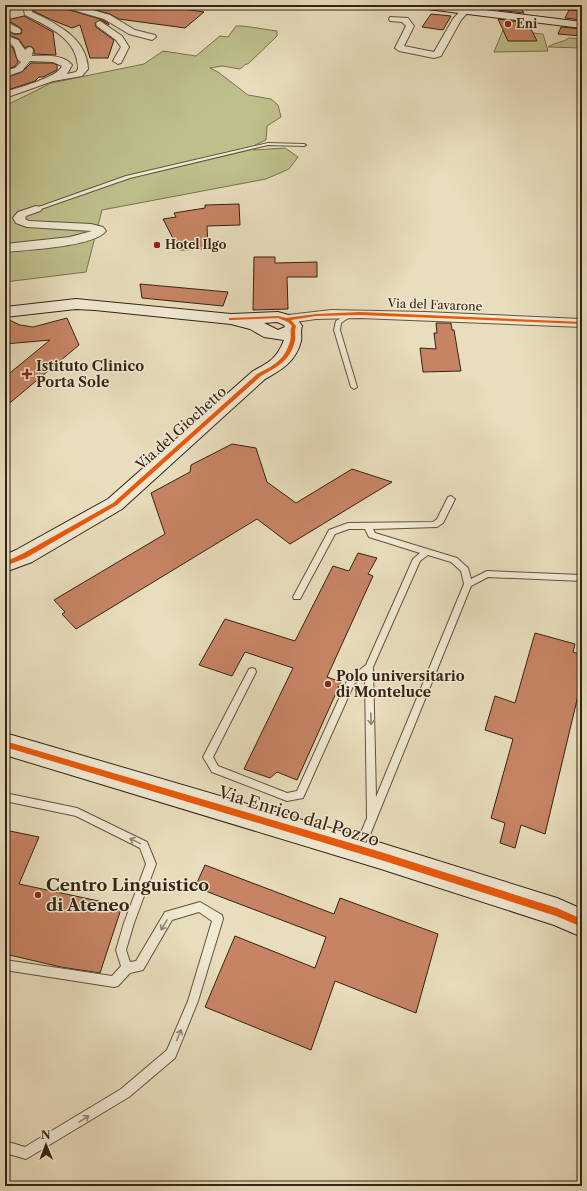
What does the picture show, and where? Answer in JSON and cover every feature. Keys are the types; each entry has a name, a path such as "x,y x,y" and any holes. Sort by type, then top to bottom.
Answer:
{"street":[{"path":"5,95 49,80 79,74 83,69 81,53 69,39 55,27 28,13 27,5"},
{"path":"66,5 107,17 132,32 152,37"},
{"path":"66,5 79,16 98,23 118,38 125,47 118,61"},
{"path":"419,5 582,25"},
{"path":"555,5 582,8"},
{"path":"394,19 405,20 410,26 399,48 434,55 438,54 457,19 465,11"},
{"path":"5,24 17,31"},
{"path":"5,38 9,39 20,47 22,59 43,58 64,62 67,65 66,69 49,80"},
{"path":"5,74 19,70 29,59 30,43"},
{"path":"5,248 73,240 97,234 100,231 99,228 28,224 20,221 19,218 22,214 36,209"},
{"path":"5,312 76,304 231,319 278,326"},
{"name":"Via del Favarone","path":"278,326 304,316 351,314 582,323"},
{"name":"Via del Giochetto","path":"5,564 24,556 115,504 260,375 276,352 278,326"},
{"name":"Via Enrico dal Pozzo","path":"5,744 359,849 557,912 582,922"}],"lane":[{"path":"36,209 128,177 268,144 304,145"},
{"path":"351,314 338,322 337,330 354,387"},
{"path":"297,597 332,532 348,526 434,525 440,522 450,499"},
{"path":"359,849 468,584 465,570 454,560 372,535 368,526"},
{"path":"252,672 208,757 215,769 287,797 300,795 351,682 369,666 418,558 427,552"},
{"path":"468,584 487,574 582,578"},
{"path":"369,666 371,820"},
{"path":"5,797 77,812 144,845 151,864 129,923 122,950 127,968"},
{"path":"5,965 114,982 127,968 139,966 169,916 200,907 218,919 193,1001 171,1054 125,1093 26,1153 5,1147"}],"green space":[{"path":"236,26 277,31 277,36 248,64 240,69 222,66 210,68 218,72 248,95 271,99 278,105 281,117 267,126 266,140 255,145 254,150 285,148 298,157 289,169 266,179 102,210 86,272 5,282 5,106 51,83 144,64 163,51 196,56 220,36 228,37"},
{"path":"503,30 543,34 548,51 494,52"},
{"path":"569,38 582,39 582,48 548,47 564,41"}],"building":[{"path":"33,5 61,5 63,8 103,20 108,23 109,25 100,20 95,23 96,27 114,40 108,58 90,58 80,25 72,28 52,20 33,11"},
{"path":"80,5 156,5 204,12 185,28 119,19 110,14"},
{"path":"501,5 519,5 524,13 498,10"},
{"path":"569,10 582,11 582,20 565,18"},
{"path":"431,14 451,16 443,30 422,27"},
{"path":"24,16 53,32 56,55 34,54 34,49 32,47 28,46 25,48 19,39 5,34 5,30 14,34 21,34 21,28 7,20"},
{"path":"498,19 528,23 537,41 508,41"},
{"path":"561,27 582,29 582,36 558,34"},
{"path":"5,43 13,48 18,62 14,67 5,69"},
{"path":"31,63 53,63 57,65 57,70 43,77 39,77 35,81 11,89 5,88 5,78 22,72"},
{"path":"239,204 240,225 207,226 208,249 179,250 163,219 176,217 174,213 205,208 205,205"},
{"path":"254,257 275,257 275,263 317,262 317,277 287,277 288,309 253,310"},
{"path":"140,284 228,292 223,306 142,298"},
{"path":"5,318 20,325 33,327 67,318 79,345 5,407 5,377 50,340 5,344"},
{"path":"436,323 451,323 452,330 454,330 461,371 423,372 420,348 436,349 434,333 437,333"},
{"path":"232,444 256,448 267,482 296,503 352,469 392,482 290,544 257,519 76,629 62,614 65,612 54,600 165,534 151,493 190,472 191,465"},
{"path":"358,553 377,558 368,574 373,576 327,677 341,682 297,780 277,772 270,778 244,769 293,668 245,652 232,676 199,665 225,619 295,641 333,566 349,571"},
{"path":"535,633 575,644 573,652 582,655 582,679 545,834 521,825 515,848 500,843 505,823 491,818 513,739 485,730 495,696 515,703"},
{"name":"Centro Linguistico di Ateneo","path":"5,830 39,837 19,884 122,906 100,973 61,967 5,954"},
{"path":"205,865 334,914 340,898 438,934 416,1013 335,981 311,1050 205,1007 235,936 315,968 326,937 195,887"}],"cycle path":[{"path":"288,319 316,315 360,314 582,323"},
{"path":"5,564 24,556 115,504 259,375 276,366 287,355 293,340 292,330 294,326 290,321 278,317 231,319"},
{"path":"5,744 381,856 557,912 582,923"}],"place":[{"name":"Eni","path":"508,24"},
{"name":"Hotel Ilgo","path":"157,245"},
{"name":"Istituto Clinico Porta Sole","path":"27,374"},
{"name":"Polo universitario di Monteluce","path":"328,684"},
{"name":"Centro Linguistico di Ateneo","path":"38,895"}]}
